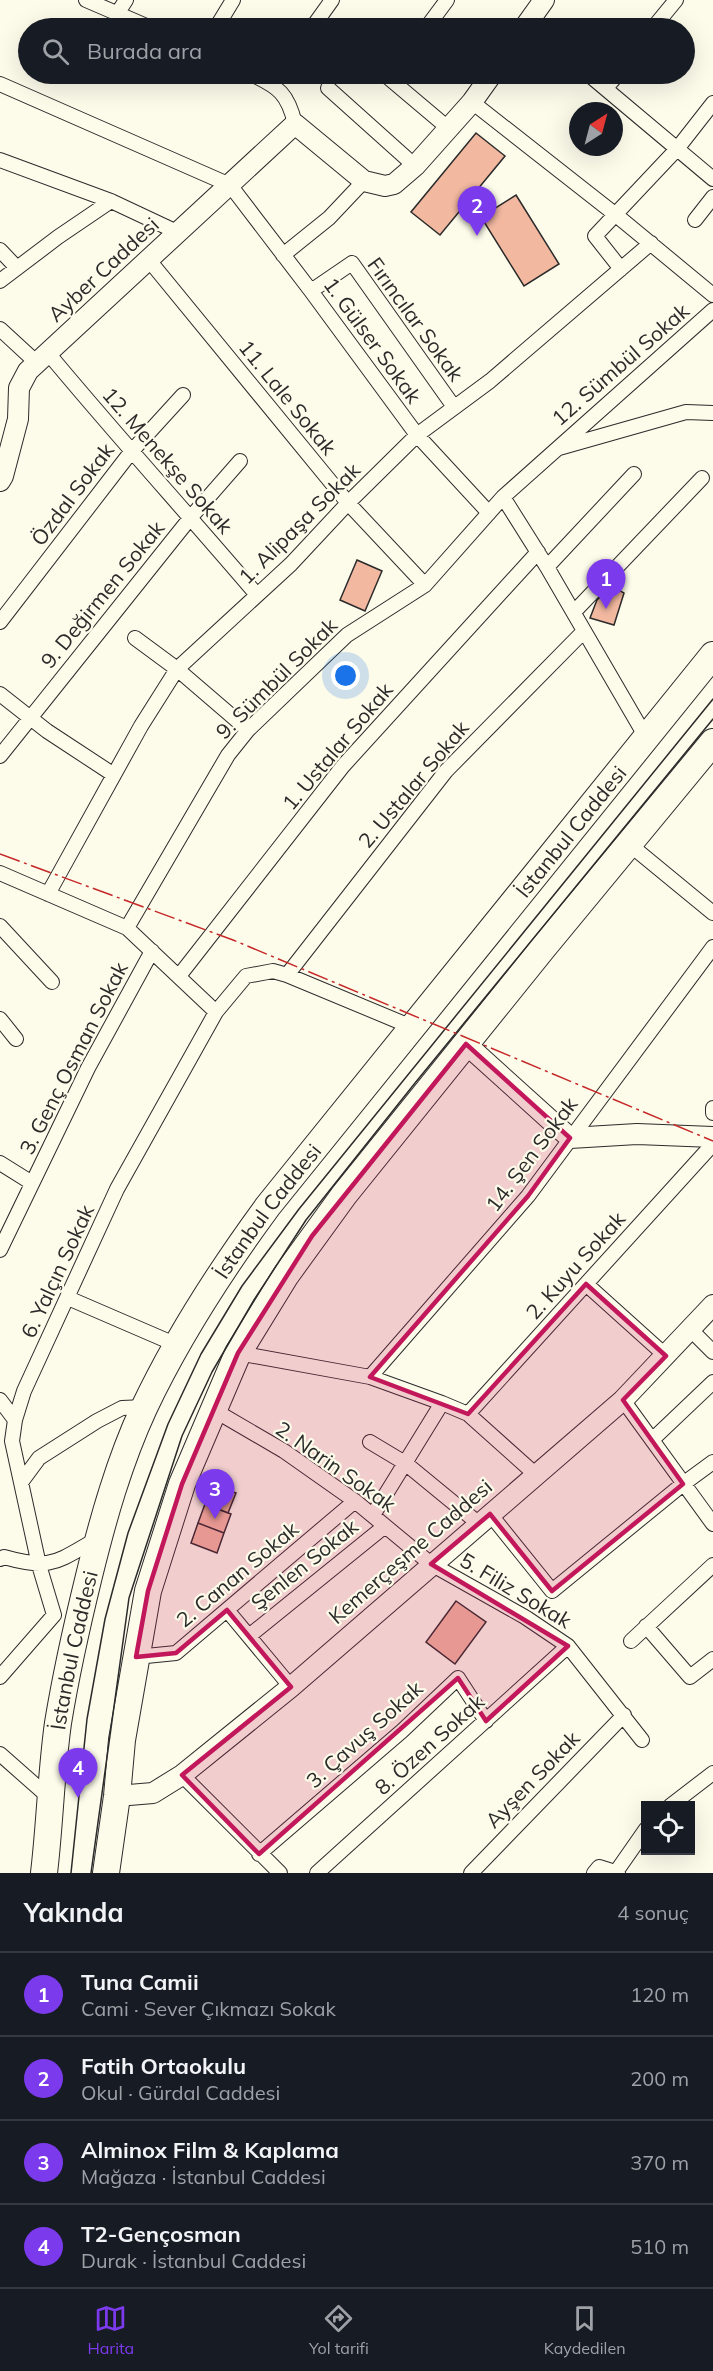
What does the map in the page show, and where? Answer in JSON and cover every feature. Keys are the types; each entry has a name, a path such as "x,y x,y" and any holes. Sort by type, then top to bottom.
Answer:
{"highway":[{"name":"İstanbul Caddesi","path":"44,1873 58,1723 81,1610 99,1538 121,1465 145,1407 177,1345 215,1282 261,1216 713,655"},
{"path":"106,1873 122,1740 148,1591 182,1484 238,1353 312,1236 713,742"}],"main road":[{"path":"534,18 544,0"},
{"path":"295,124 364,180 385,186 394,184 415,166 472,102 485,84"},
{"name":"Ayber Caddesi","path":"0,481 6,441 18,419 19,388 28,371 295,124"},
{"path":"466,1044 570,1138 637,1134 713,1137"},
{"name":"Kemerçeşme Caddesi","path":"117,1796 153,1793 182,1775 291,1687 623,1400 713,1305"}],"street":[{"path":"86,0 127,18"},
{"path":"117,14 126,0"},
{"path":"222,18 233,0"},
{"path":"319,18 332,0"},
{"path":"434,18 447,0"},
{"path":"661,18 676,0"},
{"path":"0,84 230,185"},
{"path":"280,84 290,105 295,124"},
{"path":"396,84 448,128"},
{"path":"601,84 713,179"},
{"path":"606,88 609,84"},
{"path":"328,88 415,166"},
{"path":"472,102 651,243 713,295"},
{"path":"621,269 594,236 677,149 713,103"},
{"path":"0,160 111,201 177,232"},
{"path":"283,255 329,218 364,180"},
{"name":"1. Gülser Sokak","path":"230,185 417,435 489,513"},
{"path":"695,220 713,197"},
{"path":"0,281 111,201"},
{"name":"1. Alipaşa Sokak","path":"48,894 141,726 177,669 291,564 348,503 417,435 490,381 651,243"},
{"path":"0,250 16,268"},
{"name":"11. Lale Sokak","path":"148,259 348,503 424,585"},
{"name":"Fırıncılar Sokak","path":"311,291 352,263 454,407"},
{"name":"12. Sümbül Sokak","path":"554,449 713,310"},
{"name":"12. Menekşe Sokak","path":"0,329 43,358 191,517 257,595"},
{"name":"Özdal Sokak","path":"0,622 130,452 183,395"},
{"path":"554,449 686,412 713,413"},
{"name":"9. Sümbül Sokak","path":"127,928 228,755 248,730 347,635 424,585 502,497 554,449"},
{"name":"9. Değirmen Sokak","path":"0,756 191,517 240,461"},
{"path":"547,567 634,474"},
{"path":"574,612 702,477"},
{"path":"502,497 574,612 647,739"},
{"name":"1. Ustalar Sokak","path":"180,976 343,766 538,552"},
{"name":"2. Ustalar Sokak","path":"287,975 446,771 584,631"},
{"path":"135,638 177,669 248,730"},
{"path":"0,694 114,776"},
{"path":"629,844 713,913"},
{"path":"4,879 48,894 127,928 216,1012"},
{"path":"0,926 52,982"},
{"name":"14. Şen Sokak","path":"370,1377 528,1196 713,946"},
{"name":"3. Genç Osman Sokak","path":"0,1248 88,1068 152,951"},
{"name":"6. Yalçın Sokak","path":"0,1677 54,1615 39,1565 12,1441 15,1420 24,1391 117,1189 216,1012 246,976 273,971 287,975"},
{"path":"287,975 412,1027"},
{"path":"0,1019 16,1039"},
{"path":"713,1108 713,1113"},
{"name":"2. Kuyu Sokak","path":"468,1414 713,1144"},
{"path":"0,1163 32,1183"},
{"path":"586,1284 666,1356"},
{"path":"68,1298 177,1345"},
{"path":"691,1330 713,1352"},
{"path":"238,1353 370,1377 442,1403 468,1414 535,1474"},
{"path":"652,1440 713,1382"},
{"path":"0,1400 15,1420"},
{"path":"623,1400 713,1524"},
{"path":"372,1515 442,1403"},
{"path":"22,1481 39,1458 97,1421 122,1408 145,1407"},
{"name":"2. Narin Sokak","path":"213,1409 284,1451 355,1501 431,1564"},
{"path":"370,1442 405,1463 484,1518 552,1591 713,1462"},
{"name":"2. Canan Sokak","path":"136,1657 176,1653 355,1501"},
{"name":"Şenlen Sokak","path":"249,1636 385,1526"},
{"path":"0,1559 4,1557 39,1565 54,1563 99,1538"},
{"name":"5. Filiz Sokak","path":"431,1564 525,1617 568,1646 642,1740"},
{"path":"631,1641 713,1565"},
{"path":"227,1610 291,1687"},
{"path":"646,1626 690,1677 713,1659"},
{"name":"8. Özen Sokak","path":"317,1873 568,1646"},
{"name":"3. Çavuş Sokak","path":"259,1854 402,1731 458,1678 486,1720"},
{"name":"Ayşen Sokak","path":"471,1873 624,1715"},
{"path":"0,1754 51,1799"},
{"path":"677,1801 713,1773"},
{"path":"182,1775 280,1873"},
{"path":"594,1873 599,1867 617,1872 641,1835"}],"highlighted area":[{"path":"466,1044 570,1138 528,1196 370,1377 468,1414 586,1284 666,1356 623,1400 683,1484 552,1591 490,1514 431,1564 568,1646 486,1721 458,1678 259,1854 182,1775 291,1687 227,1610 176,1653 136,1657 148,1591 182,1484 238,1353 312,1236"}],"building":[{"path":"476,133 505,156 440,235 411,212"},
{"path":"516,195 559,264 524,286 481,217"},
{"path":"357,560 382,571 365,611 340,600"},
{"path":"612,586 624,593 614,625 590,618 597,600"},
{"path":"213,1485 236,1493 228,1513 205,1504"},
{"path":"205,1504 231,1514 224,1533 198,1523"},
{"path":"198,1523 224,1533 217,1553 191,1543"},
{"path":"456,1601 486,1622 455,1664 426,1642"}],"tram line":[{"path":"71,1873 87,1719 105,1619 128,1533 168,1424 201,1354 242,1286 299,1209 713,699"},
{"path":"91,1873 129,1598 182,1436 212,1372 254,1300 306,1220 713,719"}],"power":[{"path":"0,854 233,940 713,1141"}],"place":[{"name":"Fatih Ortaokulu","path":"477,236"},
{"name":"Tuna Camii","path":"606,609"},
{"name":"Alminox Film & Kaplama","path":"215,1519"},
{"name":"T2-Gençosman","path":"78,1798"}]}
